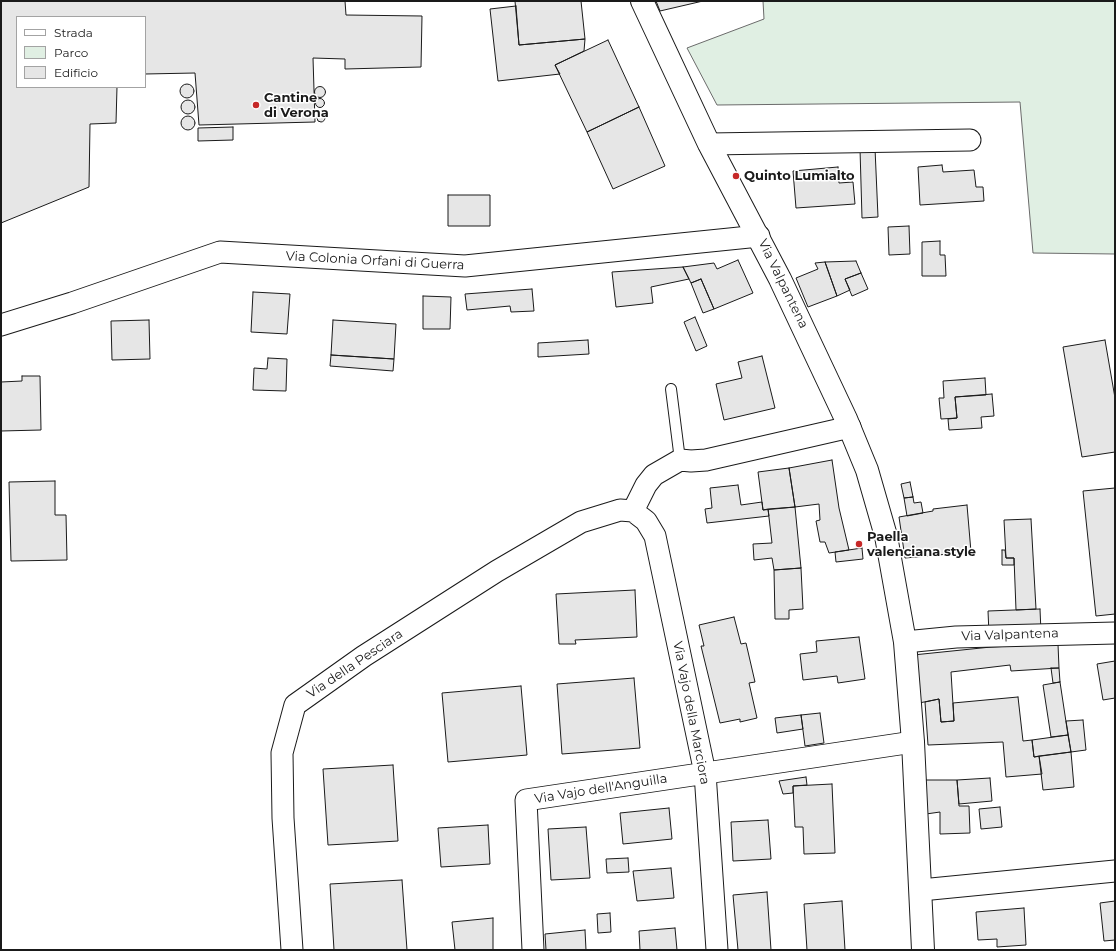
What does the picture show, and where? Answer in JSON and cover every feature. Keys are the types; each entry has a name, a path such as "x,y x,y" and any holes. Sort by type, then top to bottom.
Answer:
{"street":[{"name":"Via Valpantena","path":"642,1 710,144 759,236 850,427 867,470 886,536 905,642 913,742 923,950"},
{"path":"710,144 970,140"},
{"name":"Via Colonia Orfani di Guerra","path":"1,325 72,303 220,252 465,266 759,236"},
{"path":"633,511 646,485 654,475 680,460 706,460 850,427"},
{"name":"Via della Pesciara","path":"292,950 283,818 282,753 295,705 364,656 497,571 581,522 620,510 633,511"},
{"name":"Via Vajo della Marciora","path":"633,511 646,521 655,536 705,773 717,950"},
{"name":"Via Valpantena","path":"905,642 956,636 1115,633"},
{"path":"705,773 913,742"},
{"name":"Via Vajo dell'Anguilla","path":"533,950 526,800 705,773"},
{"path":"921,890 1115,871"}],"lane":[{"path":"671,389 680,460"}],"green space":[{"path":"763,1 1115,1 1115,254 1033,253 1020,102 717,105 687,48 764,19"}],"building":[{"name":"Cantine di Verona","path":"1,1 345,1 346,15 422,16 421,67 345,69 345,59 313,58 315,122 199,125 195,73 146,74 146,16 16,16 16,88 117,88 116,123 90,124 89,187 1,223"},
{"path":"515,1 581,1 585,39 519,45"},
{"path":"656,1 703,1 660,11"},
{"path":"516,6 519,45 585,39 584,51 555,65 560,74 498,81 490,9"},
{"path":"608,40 639,107 587,132 555,65"},
{"path":"184,84 190,84 194,88 194,94 190,98 184,98 180,94 180,88"},
{"path":"318,87 322,87 324,88 324,96 318,97 315,94 315,90"},
{"path":"320,98 325,103 320,108 315,103"},
{"path":"185,100 191,100 195,104 195,110 191,114 185,114 181,110 181,104"},
{"path":"639,107 665,166 613,189 587,132"},
{"path":"319,114 323,114 325,118 323,122 319,122 317,120 317,116"},
{"path":"188,116 193,118 195,123 193,128 188,130 183,128 181,123 183,118"},
{"path":"233,127 233,140 198,141 198,128"},
{"path":"875,148 878,217 862,218 860,149"},
{"path":"942,165 943,172 974,170 976,187 983,187 984,201 920,205 918,167"},
{"path":"838,167 839,183 853,182 855,204 796,208 793,171"},
{"path":"448,195 490,195 490,226 448,226"},
{"path":"909,226 910,254 889,255 888,227"},
{"path":"940,241 940,255 945,255 946,276 922,276 922,242"},
{"path":"738,260 753,293 714,309 701,279 691,283 683,267 714,263 717,269"},
{"path":"856,261 861,273 845,279 850,290 837,296 825,262"},
{"path":"825,262 837,296 808,307 796,278 818,269 815,263"},
{"path":"683,267 689,279 651,287 653,303 616,307 612,272"},
{"path":"861,273 868,289 852,296 845,279"},
{"path":"701,279 714,309 703,313 691,283"},
{"path":"532,289 534,311 511,312 510,306 467,310 465,294"},
{"path":"253,292 290,294 287,334 251,332"},
{"path":"423,296 451,297 450,329 423,329"},
{"path":"695,317 707,346 696,351 684,322"},
{"path":"149,320 150,359 112,360 111,321"},
{"path":"333,320 396,324 394,359 331,355"},
{"path":"588,340 589,354 538,357 538,343"},
{"path":"1105,340 1115,398 1115,452 1082,457 1063,347"},
{"path":"331,355 394,359 393,371 330,366"},
{"path":"762,356 775,408 724,420 716,384 742,378 738,362"},
{"path":"268,358 287,359 286,391 253,390 254,368 267,369"},
{"path":"22,376 40,376 41,430 1,431 1,382 22,381"},
{"path":"985,378 986,395 955,397 957,418 941,419 939,398 944,398 943,381"},
{"path":"992,394 994,416 981,417 982,428 949,430 948,419 957,418 955,397"},
{"path":"832,460 839,508 849,550 829,553 825,542 820,542 816,521 820,520 819,504 795,507 789,468"},
{"path":"789,468 795,507 763,510 758,472"},
{"path":"55,481 55,515 66,515 67,560 11,561 9,482"},
{"path":"910,482 913,497 904,498 901,484"},
{"path":"738,485 741,505 762,502 763,510 768,509 769,516 707,523 705,509 712,508 710,488"},
{"path":"1115,488 1115,614 1096,616 1083,491"},
{"path":"913,497 914,503 921,502 923,513 907,516 904,498"},
{"path":"967,505 971,552 905,558 899,517 933,511 933,509"},
{"path":"795,507 801,568 774,570 772,558 754,560 753,544 772,543 768,509"},
{"path":"1031,519 1036,609 1016,610 1014,558 1006,558 1004,520"},
{"path":"862,548 863,559 836,562 835,552"},
{"path":"1002,550 1005,550 1006,558 1014,558 1014,565 1002,565"},
{"path":"801,568 803,609 789,610 789,619 775,619 774,570"},
{"path":"635,590 637,637 575,640 576,644 559,644 556,594"},
{"path":"1040,609 1041,632 989,634 988,611"},
{"path":"734,617 741,644 746,643 755,682 749,683 757,718 740,722 740,719 720,723 701,646 704,646 699,625"},
{"path":"859,637 865,679 838,683 837,676 803,680 800,654 817,652 816,641"},
{"path":"1058,644 1059,668 1011,671 1010,665 951,672 954,721 941,722 939,699 919,703 913,655 991,647"},
{"path":"1115,661 1115,698 1103,700 1097,664"},
{"path":"1051,668 1059,668 1060,682 1053,683"},
{"path":"634,678 640,748 562,754 557,684"},
{"path":"1060,682 1068,735 1051,737 1043,685"},
{"path":"521,686 527,755 448,762 442,693"},
{"path":"1018,697 1023,741 1032,740 1034,757 1039,756 1042,774 1006,777 1003,742 928,745 925,702 939,699 941,722 954,721 953,703"},
{"path":"820,713 824,743 805,746 801,715"},
{"path":"801,715 803,729 777,733 775,718"},
{"path":"1083,720 1086,750 1071,752 1066,721"},
{"path":"1068,735 1071,752 1034,757 1032,740"},
{"path":"1071,752 1074,787 1043,790 1039,756"},
{"path":"393,765 398,841 328,845 323,769"},
{"path":"806,777 807,785 793,786 793,793 783,794 779,781"},
{"path":"990,778 992,801 959,804 957,780"},
{"path":"924,780 957,780 959,806 969,806 970,833 940,834 940,812 926,814"},
{"path":"832,784 835,853 804,854 803,827 795,827 793,786"},
{"path":"1000,807 1002,827 981,829 979,809"},
{"path":"669,808 672,839 623,844 620,813"},
{"path":"768,820 771,859 733,861 731,822"},
{"path":"488,825 490,864 441,867 438,828"},
{"path":"586,827 590,878 551,880 548,829"},
{"path":"628,858 629,872 607,873 606,859"},
{"path":"671,868 674,898 637,901 633,871"},
{"path":"402,880 407,950 334,950 330,884"},
{"path":"767,892 771,950 738,950 733,895"},
{"path":"842,901 845,950 807,950 804,904"},
{"path":"1115,901 1115,940 1104,941 1100,903"},
{"path":"1024,908 1026,945 997,947 997,939 978,940 976,912"},
{"path":"610,913 611,932 598,933 597,914"},
{"path":"493,918 493,950 455,950 452,922"},
{"path":"675,928 677,950 640,950 639,931"},
{"path":"585,930 586,950 546,950 545,934"}],"place":[{"name":"Cantine di Verona","path":"256,105"},
{"name":"Quinto Lumialto","path":"736,176"},
{"name":"Paella valenciana style","path":"859,544"}]}
